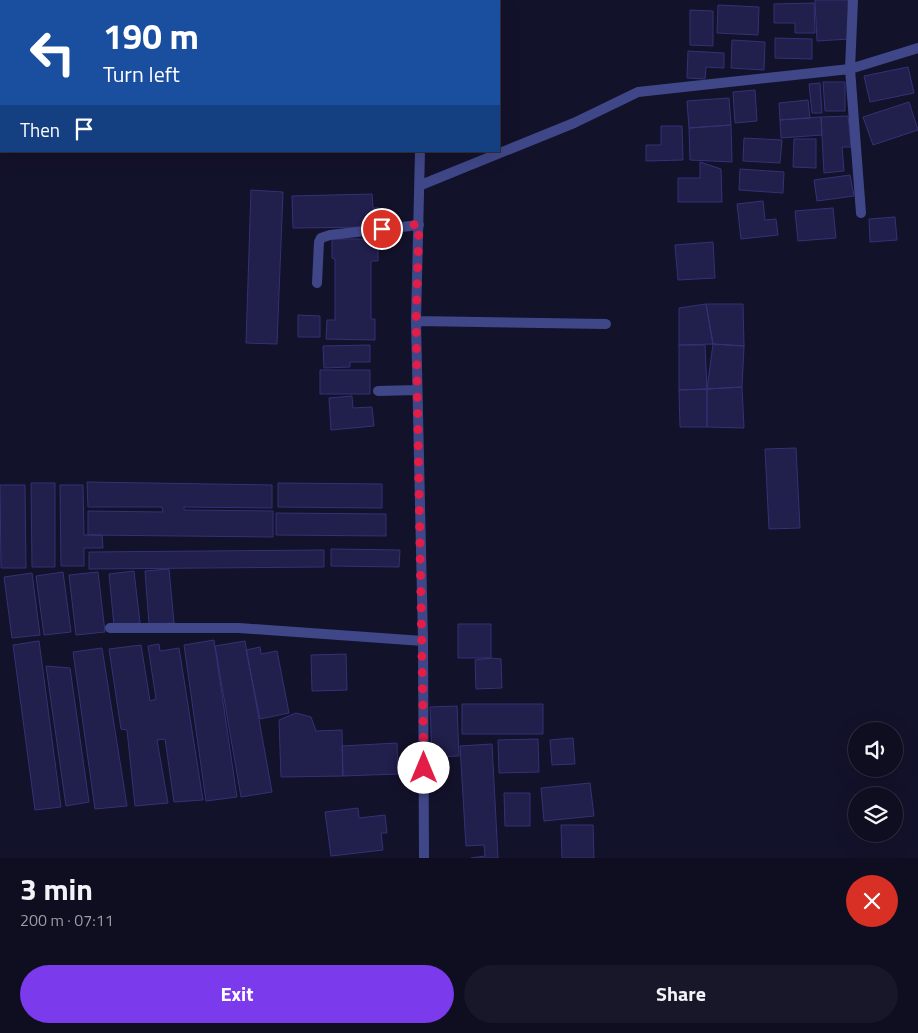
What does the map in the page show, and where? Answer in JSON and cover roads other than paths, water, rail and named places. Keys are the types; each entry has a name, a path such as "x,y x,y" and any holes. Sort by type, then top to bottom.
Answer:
{"street":[{"path":"853,0 850,69 861,213"},
{"path":"420,185 574,123 638,92 850,69 918,48"},
{"path":"420,152 416,321 423,641 424,858"},
{"path":"318,283 319,242 321,238 330,235 419,224"},
{"path":"416,321 606,324"},
{"path":"378,390 417,390"},
{"path":"110,628 239,628 423,641"}]}
